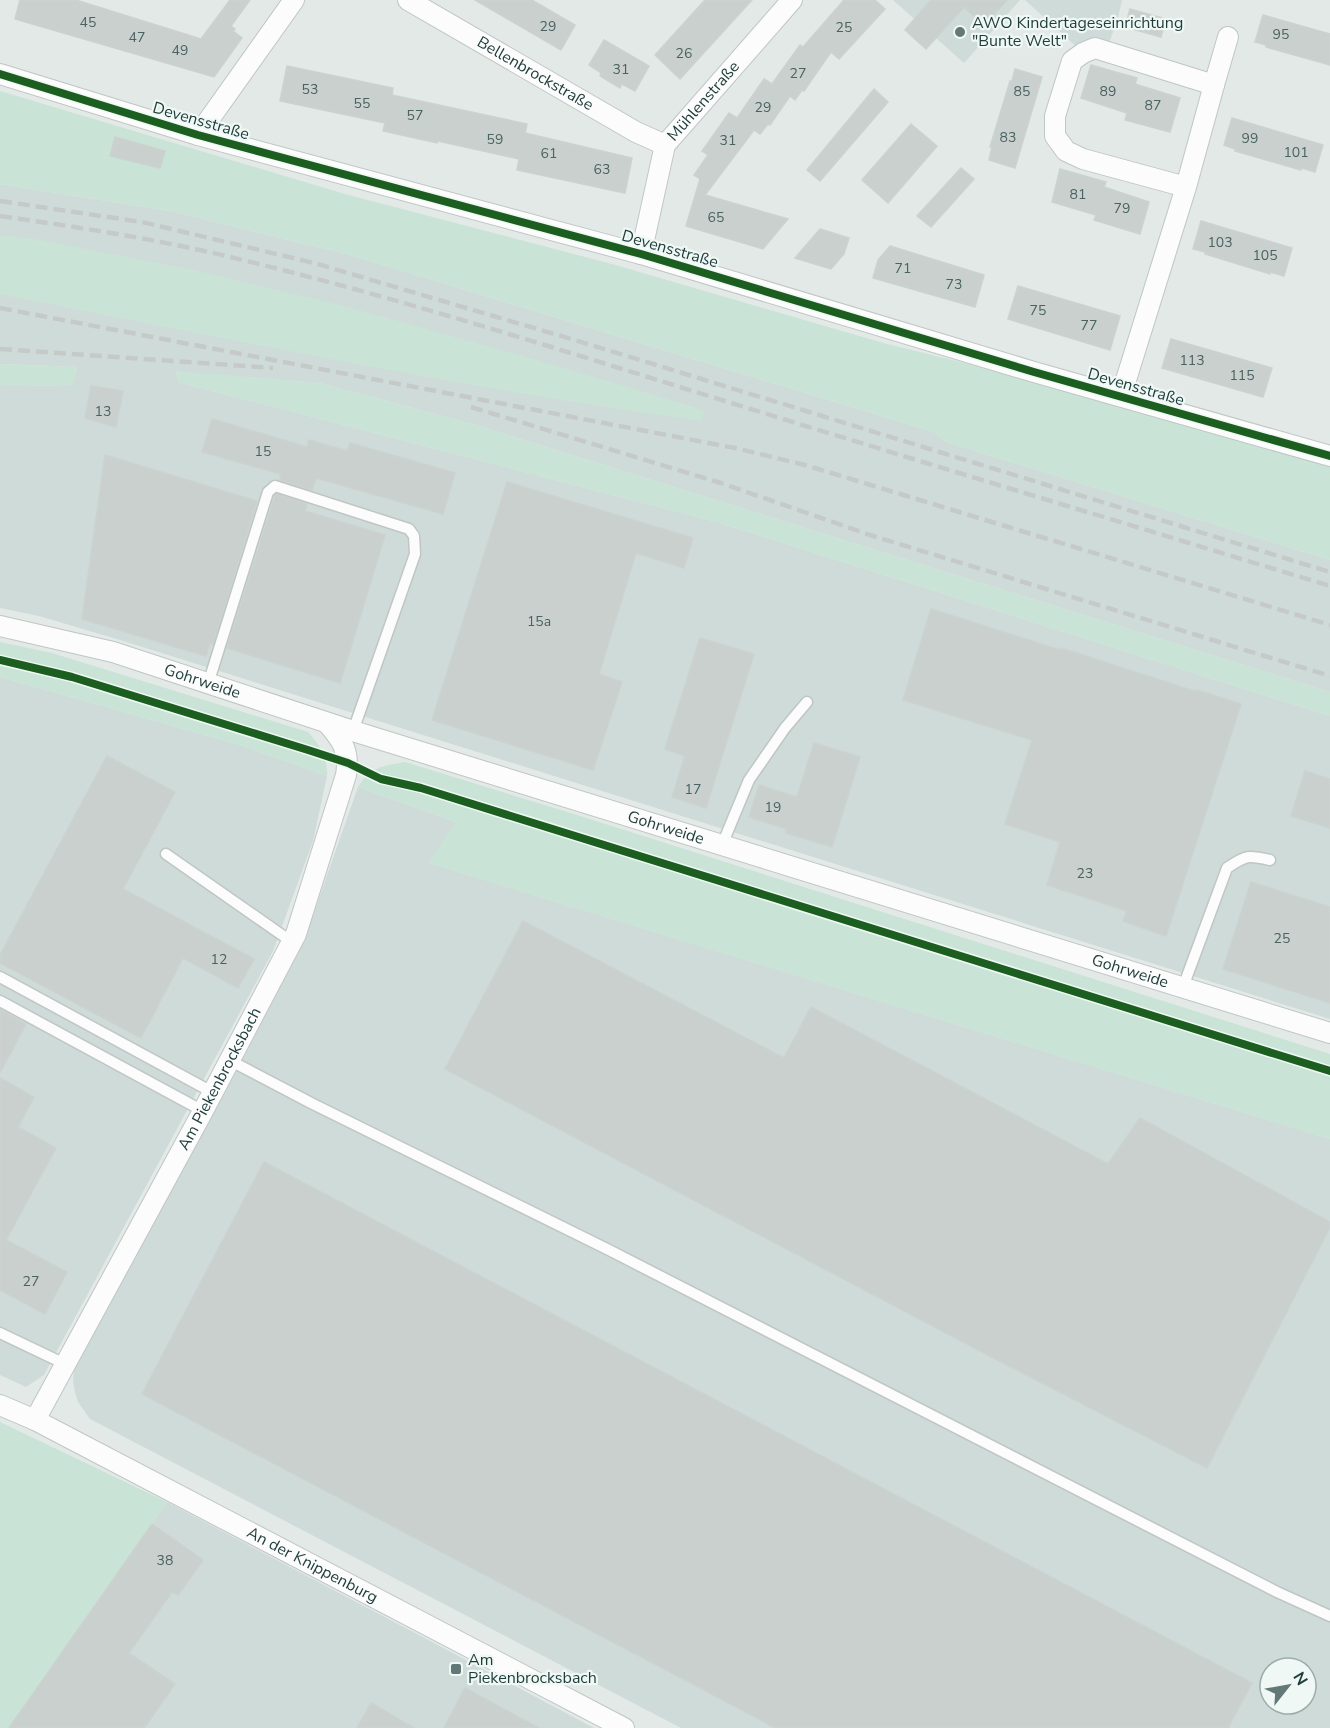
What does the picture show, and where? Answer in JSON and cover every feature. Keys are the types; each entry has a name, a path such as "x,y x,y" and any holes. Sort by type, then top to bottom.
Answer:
{"street":[{"path":"198,135 294,0"},
{"name":"Bellenbrockstraße","path":"408,0 636,132 664,145"},
{"name":"Mühlenstraße","path":"641,254 664,145 792,0"},
{"name":"Devensstraße","path":"1121,396 1186,187 1228,37"},
{"path":"1186,187 1083,159 1066,151 1055,136 1055,116 1072,61 1095,48 1214,85"},
{"name":"Devensstraße","path":"0,74 198,135 641,254 1034,372 1330,456"},
{"name":"Gohrweide","path":"0,626 113,652 327,723 1330,1033"},
{"name":"Am Piekenbrocksbach","path":"34,1420 203,1111 296,934 348,763 341,739 327,723"},
{"name":"An der Knippenburg","path":"0,1405 34,1420 624,1728"}],"lane":[{"path":"208,684 268,492 275,486 409,529 414,536 415,554 353,731"},
{"path":"722,845 749,780 785,728 807,702"},
{"path":"166,854 292,942"},
{"path":"1183,987 1227,868 1240,859 1251,856 1270,860"},
{"path":"0,977 212,1092"},
{"path":"0,1001 203,1111"},
{"path":"229,1060 620,1256 1277,1593 1330,1616"},
{"path":"0,1334 65,1364"}],"shaded area":[{"name":"AWO Kindertageseinrichtung \"Bunte Welt\"","path":"893,0 1020,0 964,63"},
{"path":"1025,0 1122,0 1109,43 1078,48"},
{"path":"0,184 175,212 350,255 934,432 946,442 1330,560 1330,692 476,425 320,383 176,372 178,382 720,523 1330,716 1330,1019 120,640 39,616 0,608 0,385 72,386 77,367 0,364"},
{"path":"0,677 240,745 327,776 313,841 273,951 44,1375 26,1387 0,1375"},
{"path":"358,787 456,822 429,863 1330,1139 1330,1728 681,1728 90,1419 78,1402 73,1381 74,1369 304,941"},
{"path":"167,1502 434,1643 594,1728 9,1728"}],"green space":[{"path":"0,91 345,194 612,264 887,344 1125,402 1330,462 1330,560 946,442 934,432 350,255 175,212 0,184"},
{"path":"0,235 34,239 194,270 344,306 704,410 702,421 438,379 0,294"},
{"path":"0,364 77,367 72,386 0,385"},
{"path":"176,371 320,383 476,425 1330,692 1330,716 720,523 178,382"},
{"path":"0,642 52,653 308,732 322,752 327,776 240,745 0,677"},
{"path":"405,762 1330,1054 1330,1139 428,863 456,822 358,787 372,771"},
{"path":"0,1422 167,1502 9,1728 0,1728"}],"building":[{"path":"20,0 76,0 201,39 230,0 250,0 231,26 235,29 233,31 242,38 214,77 15,19"},
{"path":"475,0 532,0 575,25 561,50"},
{"path":"705,0 752,0 680,79 655,55"},
{"path":"844,0 875,0 885,9 839,59 831,52 804,91 802,90 795,100 790,96 770,125 768,124 760,134 754,130 705,195 788,219 763,249 686,226 700,179 694,175 708,155 702,151 729,113 737,118 764,79 772,84 800,45 803,47"},
{"path":"931,0 1007,0 984,25 964,7 926,49 905,30"},
{"path":"1130,9 1166,19 1161,37 1125,27"},
{"path":"1263,15 1330,34 1330,65 1255,42"},
{"path":"604,40 649,66 635,91 622,84 620,88 600,76 601,73 589,65"},
{"path":"1091,65 1137,78 1135,84 1180,98 1170,132 1125,120 1127,113 1081,98"},
{"path":"287,66 393,88 392,95 527,124 525,133 632,158 625,193 517,170 519,159 383,131 385,123 280,101"},
{"path":"1015,69 1042,77 1015,168 989,160 992,147 990,147"},
{"path":"874,89 888,102 820,181 807,170"},
{"path":"1232,118 1323,145 1315,172 1235,151 1224,145"},
{"path":"911,124 937,146 888,203 862,180"},
{"path":"115,137 165,151 160,168 110,156"},
{"path":"961,168 974,179 931,227 917,216"},
{"path":"1060,169 1106,182 1104,187 1149,202 1140,234 1094,220 1096,215 1052,202"},
{"path":"1201,221 1292,248 1284,276 1270,272 1270,274 1193,249"},
{"path":"820,229 849,238 844,254 831,269 795,258"},
{"path":"890,246 984,275 975,307 873,278 878,260"},
{"path":"1018,286 1120,316 1110,350 1008,319"},
{"path":"1171,339 1272,368 1263,397 1162,368"},
{"path":"91,386 123,391 116,427 85,418"},
{"path":"212,419 307,447 309,440 347,451 350,443 455,473 443,514 316,478 312,490 280,480 281,474 202,452"},
{"path":"105,455 257,501 213,644 210,643 206,656 82,619"},
{"path":"507,482 693,538 684,568 636,553 599,674 622,682 593,770 432,720"},
{"path":"277,494 307,504 305,511 385,535 340,683 227,648"},
{"path":"931,609 1241,704 1166,936 1123,921 1127,911 1047,885 1060,842 1005,824 1032,740 903,700"},
{"path":"700,638 754,654 706,808 672,797 685,756 665,749"},
{"path":"814,743 860,757 832,847 786,833 787,829 749,817 759,785 797,797"},
{"path":"107,756 175,792 123,889 254,959 238,988 183,958 141,1038 0,963 0,955"},
{"path":"1305,771 1330,779 1330,828 1291,816"},
{"path":"1251,882 1330,907 1330,1003 1223,969"},
{"path":"523,921 784,1058 811,1007 1108,1164 1140,1118 1330,1222 1330,1227 1207,1468 445,1069"},
{"path":"0,1010 26,1024 0,1073"},
{"path":"0,1078 34,1097 18,1127 56,1148 6,1240 67,1272 45,1314 0,1290"},
{"path":"264,1162 1252,1683 1228,1728 776,1728 142,1394"},
{"path":"152,1524 203,1560 178,1595 172,1592 129,1653 175,1684 144,1728 9,1728"},
{"path":"465,1688 539,1728 444,1728"},
{"path":"371,1703 414,1728 357,1728"}],"railway":[{"path":"0,201 142,222 314,263 578,341 1330,572"},
{"path":"0,216 170,244 348,287 1330,586"},
{"path":"0,308 735,448 805,465 1330,625"},
{"path":"0,349 273,368"},
{"path":"471,407 721,483 870,535 1330,676"}],"cycle path":[{"path":"0,74 198,135 641,254 1034,372 1330,456"},
{"path":"0,660 72,677 348,763 381,779 421,788 1330,1071"}],"place":[{"name":"AWO Kindertageseinrichtung \"Bunte Welt\"","path":"960,32"},
{"name":"Am Piekenbrocksbach","path":"456,1669"}]}
